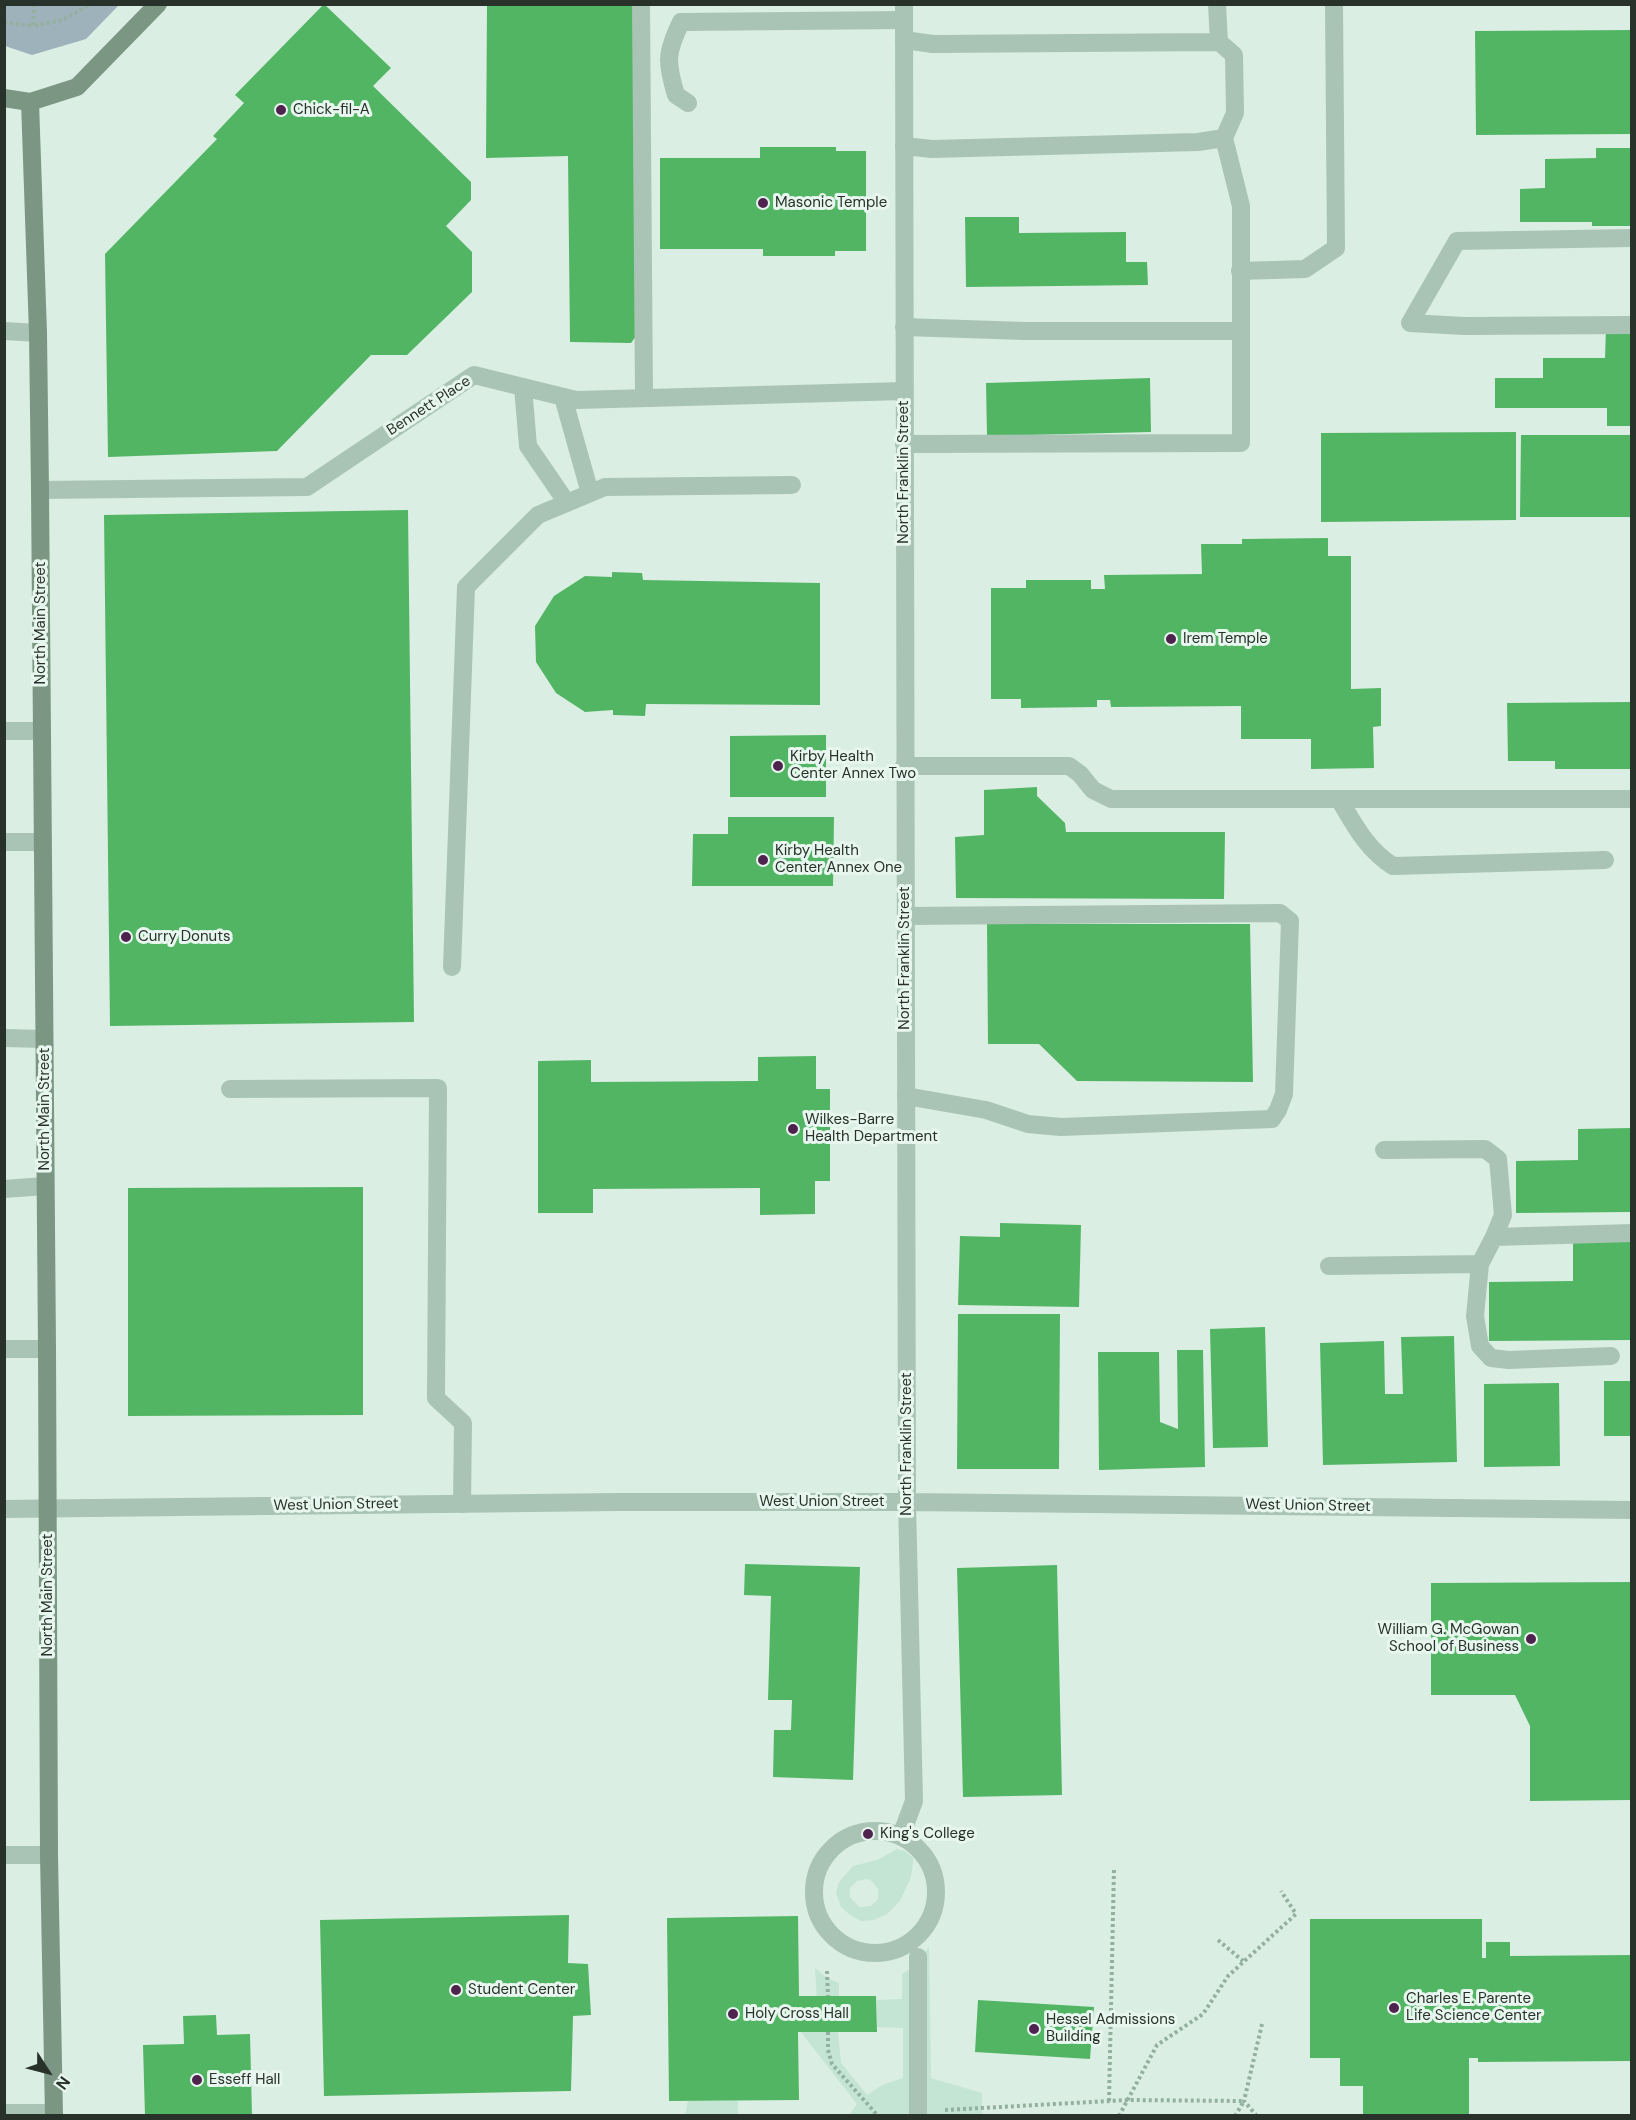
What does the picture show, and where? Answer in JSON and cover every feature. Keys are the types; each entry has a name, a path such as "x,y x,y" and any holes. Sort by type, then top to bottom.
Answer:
{"street":[{"path":"4,98 30,102 77,87 158,4"},
{"path":"641,4 644,398"},
{"path":"1217,4 1219,42"},
{"path":"1240,271 1305,269 1336,248 1334,4"},
{"path":"688,103 676,95 668,70 670,44 681,22 904,12"},
{"name":"North Franklin Street","path":"901,1836 914,1801 906,1502 904,12"},
{"path":"904,40 933,44 1219,42 1234,55 1235,112 1224,138 1241,206 1241,443 904,444"},
{"name":"North Main Street","path":"30,102 38,333 40,490 49,1855 54,2114"},
{"path":"904,146 932,149 1187,142 1224,138"},
{"path":"1632,238 1457,241 1410,323 1464,326 1632,325"},
{"path":"904,327 1025,331 1240,331"},
{"path":"4,331 38,333"},
{"name":"Bennett Place","path":"40,490 307,487 474,375 576,400 904,391"},
{"path":"523,387 528,446 567,503"},
{"path":"563,397 590,493"},
{"path":"452,967 466,587 538,515 605,487 792,485"},
{"path":"4,731 42,732"},
{"path":"904,766 1069,766 1080,774 1093,790 1111,799 1632,799"},
{"path":"1339,799 1358,832 1382,859 1393,866 1605,860"},
{"path":"4,842 43,842"},
{"path":"906,916 1280,913 1290,921 1284,1094 1272,1119 1061,1127 1028,1124 986,1110 906,1096"},
{"path":"4,1038 44,1039"},
{"path":"230,1089 438,1088 436,1398 463,1423 462,1504"},
{"path":"1384,1150 1485,1149 1498,1159 1503,1215 1480,1264 1475,1316 1480,1346 1491,1358 1509,1360 1611,1356"},
{"path":"4,1190 45,1186"},
{"path":"1494,1238 1632,1233"},
{"path":"1329,1266 1480,1264"},
{"path":"4,1348 47,1349"},
{"name":"West Union Street","path":"4,1509 906,1502 1632,1510"},
{"path":"881,1831 901,1836 918,1849 930,1865 935,1891 934,1904 928,1922 916,1937 899,1948 880,1953 860,1951 842,1943 828,1931 818,1914 814,1894 817,1874 826,1855 841,1841 860,1832 881,1831"},
{"path":"4,1855 49,1855"},
{"path":"918,1957 918,2114"},
{"path":"4,2113 54,2114"}],"path":[{"path":"33,26 34,4"},
{"path":"4,21 33,26 63,20 91,4"},
{"path":"1109,2101 1114,1868"},
{"path":"1119,2115 1157,2045 1203,2014 1228,1976 1296,1914 1281,1892"},
{"path":"1218,1940 1244,1961"},
{"path":"827,1971 828,1996"},
{"path":"1235,2115 1244,2101 1262,2024"},
{"path":"828,2032 828,2050 832,2064 878,2115"},
{"path":"918,2114 1128,2100 1244,2101 1257,2115"}],"shaded area":[{"path":"5,4 119,5 86,39 32,55 5,46"},
{"path":"897,1849 905,1851 913,1858 911,1877 900,1901 887,1914 874,1920 861,1921 841,1907 836,1893 839,1882 853,1866 877,1860","holes":["867,1879 872,1881 878,1889 878,1899 871,1906 859,1907 850,1897 850,1888 857,1881"]},
{"path":"929,1947 931,2078 982,2093 982,2115 849,2115 857,2104 800,2031 819,2031 815,1968 827,1978 839,1983 838,2032 841,2063 867,2095 882,2085 903,2078 903,2028 877,2027 877,2000 902,1999 902,1974 913,1967"},
{"path":"688,2101 738,2101 738,2115 685,2115"}],"building":[{"path":"324,4 391,68 373,86 471,182 471,200 446,226 472,252 472,292 407,355 371,355 277,451 108,457 105,254 217,139 213,136 244,103 235,95"},
{"path":"487,4 638,4 639,332 631,343 570,342 568,156 486,158"},
{"path":"1632,30 1632,134 1476,135 1475,31"},
{"name":"Masonic Temple","path":"760,147 836,147 836,151 866,151 866,251 835,251 835,256 763,256 763,249 660,249 660,158 760,158"},
{"path":"1596,148 1632,148 1632,226 1592,226 1592,222 1520,222 1520,189 1545,188 1545,159 1596,158"},
{"path":"965,217 1019,217 1019,233 1126,232 1126,262 1147,262 1148,285 966,287"},
{"path":"1606,328 1632,328 1632,426 1607,426 1607,408 1495,408 1495,378 1543,378 1543,358 1605,358"},
{"path":"1150,378 1151,432 987,436 986,383"},
{"path":"1516,432 1516,520 1321,522 1321,433"},
{"path":"1521,435 1632,435 1632,517 1520,517"},
{"path":"408,510 414,1022 110,1026 104,515"},
{"name":"Irem Temple","path":"1328,538 1328,556 1351,556 1351,689 1381,688 1381,726 1373,727 1374,768 1311,769 1311,739 1241,739 1241,706 1111,707 1110,700 1097,700 1097,707 1021,708 1021,699 991,699 991,588 1026,588 1026,580 1091,580 1091,589 1105,589 1104,575 1202,574 1201,544 1242,544 1242,539"},
{"path":"612,572 642,573 643,580 820,583 820,705 646,704 645,716 613,715 613,710 585,712 556,693 536,662 535,626 554,596 585,576 612,577"},
{"path":"1632,702 1632,769 1555,769 1555,761 1508,761 1507,703"},
{"name":"Kirby Health Center Annex Two","path":"826,735 826,797 730,797 730,736"},
{"path":"1037,787 1037,796 1065,823 1066,832 1225,832 1224,899 956,898 955,837 984,835 984,790"},
{"name":"Kirby Health Center Annex One","path":"728,817 834,817 833,886 692,886 693,834 728,834"},
{"path":"987,924 1250,924 1253,1082 1077,1081 1039,1044 988,1044"},
{"path":"816,1056 816,1089 830,1089 830,1181 815,1181 815,1214 760,1215 760,1188 593,1189 593,1213 538,1213 538,1061 591,1060 591,1082 758,1081 758,1057"},
{"path":"1632,1128 1632,1212 1516,1213 1516,1161 1578,1160 1578,1129"},
{"path":"363,1187 363,1415 128,1416 128,1188"},
{"path":"1000,1223 1081,1225 1079,1307 958,1305 960,1236 1000,1237"},
{"path":"1573,1242 1632,1242 1632,1340 1489,1341 1489,1282 1573,1281"},
{"path":"958,1314 1060,1314 1059,1469 957,1469"},
{"path":"1265,1327 1268,1447 1213,1448 1210,1329"},
{"path":"1454,1336 1457,1462 1323,1465 1320,1343 1384,1341 1385,1394 1403,1394 1401,1337"},
{"path":"1177,1350 1203,1350 1205,1467 1099,1470 1098,1352 1159,1352 1160,1422 1178,1429"},
{"path":"1604,1381 1632,1381 1632,1436 1604,1436"},
{"path":"1559,1383 1560,1466 1484,1467 1484,1384"},
{"path":"745,1564 860,1567 853,1780 773,1777 774,1730 791,1730 792,1700 768,1700 771,1596 744,1595"},
{"path":"1057,1565 1062,1795 963,1797 957,1568"},
{"name":"William G. McGowan School of Business","path":"1632,1582 1632,1800 1530,1801 1530,1726 1515,1695 1431,1695 1431,1583"},
{"name":"Student Center","path":"569,1915 568,1963 588,1964 591,2015 573,2016 571,2091 324,2096 320,1920"},
{"name":"Holy Cross Hall","path":"798,1916 799,1996 876,1996 877,2032 798,2032 799,2100 669,2101 667,1918"},
{"name":"Charles E. Parente Life Science Center","path":"1310,1919 1482,1919 1482,1958 1486,1958 1486,1942 1510,1942 1510,1956 1632,1955 1632,2061 1478,2062 1478,2058 1469,2058 1469,2116 1363,2116 1363,2086 1340,2086 1340,2058 1310,2058"},
{"name":"Hessel Admissions Building","path":"978,2000 1094,2007 1090,2059 975,2052"},
{"name":"Esseff Hall","path":"216,2015 217,2035 250,2034 252,2116 145,2116 143,2045 184,2044 183,2016"}],"place":[{"name":"Chick-fil-A","path":"281,110"},
{"name":"Masonic Temple","path":"763,203"},
{"name":"Irem Temple","path":"1171,639"},
{"name":"Kirby Health Center Annex Two","path":"778,766"},
{"name":"Kirby Health Center Annex One","path":"763,860"},
{"name":"Curry Donuts","path":"126,937"},
{"name":"Wilkes-Barre Health Department","path":"793,1129"},
{"name":"William G. McGowan School of Business","path":"1531,1639"},
{"name":"King's College","path":"868,1834"},
{"name":"Student Center","path":"456,1990"},
{"name":"Charles E. Parente Life Science Center","path":"1394,2008"},
{"name":"Holy Cross Hall","path":"733,2014"},
{"name":"Hessel Admissions Building","path":"1034,2029"},
{"name":"Esseff Hall","path":"197,2080"}]}
